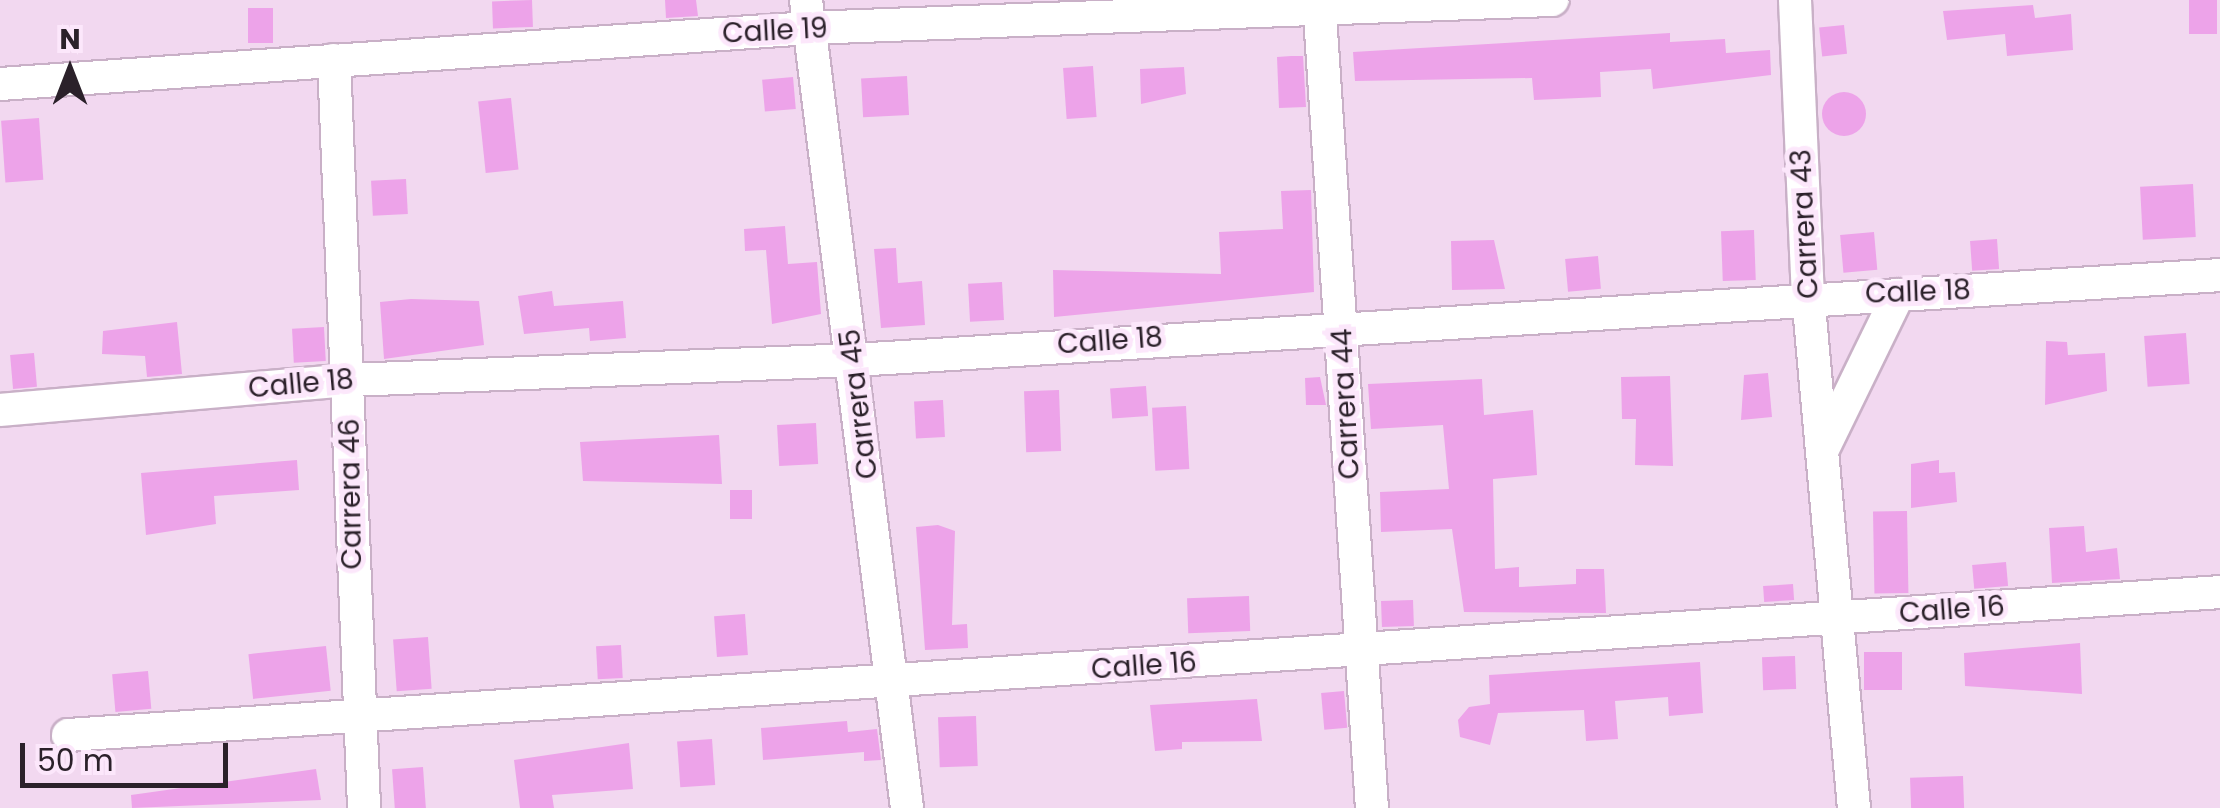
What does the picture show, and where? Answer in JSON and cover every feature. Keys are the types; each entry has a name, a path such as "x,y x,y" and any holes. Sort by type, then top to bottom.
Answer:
{"street":[{"name":"Calle 19","path":"0,84 334,60 807,14 1552,0"},
{"name":"Carrera 43","path":"1794,0 1808,295 1854,808"},
{"name":"Carrera 44","path":"1319,5 1342,323 1358,650 1372,808"},
{"name":"Carrera 45","path":"807,14 856,360 907,808"},
{"name":"Carrera 46","path":"334,60 350,380 354,714 364,808"},
{"name":"Calle 18","path":"0,410 350,380 856,360 1342,323 2220,275"},
{"path":"1824,447 1898,295"},
{"name":"Calle 16","path":"68,735 354,714 891,685 2220,592"}],"building":[{"path":"532,0 533,27 493,28 492,1"},
{"path":"665,0 696,0 698,16 666,18"},
{"path":"2189,0 2217,0 2217,34 2189,34"},
{"path":"2033,5 2035,18 2071,14 2073,50 2007,56 2005,34 1947,40 1943,11"},
{"path":"248,8 273,8 273,43 248,43"},
{"path":"1844,25 1847,54 1822,56 1819,28"},
{"path":"1670,33 1670,42 1725,39 1726,53 1770,50 1771,75 1653,89 1651,69 1600,72 1601,97 1534,100 1532,78 1355,81 1353,52"},
{"path":"1303,56 1306,107 1279,108 1277,57"},
{"path":"1093,66 1097,117 1067,119 1063,68"},
{"path":"1184,67 1186,94 1141,104 1140,69"},
{"path":"907,76 909,115 863,117 861,78"},
{"path":"793,77 796,109 765,112 762,80"},
{"path":"1844,92 1859,99 1866,114 1859,129 1844,136 1829,129 1822,114 1829,99"},
{"path":"511,98 519,170 486,173 478,101"},
{"path":"39,118 43,180 5,182 1,121"},
{"path":"406,179 408,214 373,216 371,181"},
{"path":"2193,184 2196,237 2143,240 2140,187"},
{"path":"1311,190 1314,292 1054,317 1053,270 1221,274 1219,232 1283,229 1281,191"},
{"path":"785,226 788,264 817,262 821,314 772,324 766,250 745,251 744,229"},
{"path":"1754,230 1756,280 1723,281 1721,231"},
{"path":"1874,232 1877,270 1843,273 1840,235"},
{"path":"1997,239 1999,269 1972,271 1970,241"},
{"path":"1494,240 1505,289 1452,290 1451,241"},
{"path":"896,248 898,283 922,281 925,325 881,328 874,249"},
{"path":"1598,256 1601,289 1568,292 1565,259"},
{"path":"1002,282 1004,320 970,322 968,284"},
{"path":"552,291 554,306 623,301 626,338 590,341 589,328 524,334 518,296"},
{"path":"479,301 484,345 384,359 380,302"},
{"path":"177,322 182,374 147,377 145,356 102,354 103,331"},
{"path":"324,327 326,361 294,363 292,329"},
{"path":"2186,333 2190,384 2148,387 2144,336"},
{"path":"2046,341 2067,342 2068,355 2105,353 2107,391 2045,405"},
{"path":"34,353 37,387 13,389 10,355"},
{"path":"1768,373 1772,417 1741,420 1744,375"},
{"path":"1670,376 1673,466 1635,465 1636,419 1622,419 1621,377"},
{"path":"1320,377 1326,405 1306,405 1305,378"},
{"path":"1482,379 1484,415 1533,410 1537,475 1493,479 1495,569 1519,567 1519,587 1576,584 1576,569 1604,569 1606,613 1464,612 1452,529 1381,532 1380,492 1449,489 1443,425 1371,429 1368,384"},
{"path":"1146,386 1148,416 1112,418 1110,389"},
{"path":"1059,390 1061,451 1026,452 1024,391"},
{"path":"943,400 945,437 916,438 914,402"},
{"path":"1186,406 1189,469 1155,471 1152,408"},
{"path":"816,423 818,464 779,466 777,425"},
{"path":"719,435 722,484 583,481 580,442"},
{"path":"297,460 299,490 214,496 216,524 146,535 141,473"},
{"path":"1939,460 1939,473 1955,472 1957,502 1911,508 1911,464"},
{"path":"730,490 752,490 752,519 730,519"},
{"path":"1907,511 1908,593 1874,594 1873,512"},
{"path":"938,525 955,531 952,625 967,624 968,648 925,650 916,527"},
{"path":"2084,526 2086,552 2117,548 2120,579 2052,583 2049,528"},
{"path":"2006,562 2008,586 1974,589 1972,565"},
{"path":"1793,584 1794,600 1764,602 1763,586"},
{"path":"1249,596 1250,631 1188,633 1187,598"},
{"path":"1413,600 1414,626 1382,627 1381,601"},
{"path":"745,614 748,655 717,657 714,616"},
{"path":"428,637 432,689 397,691 393,639"},
{"path":"2080,643 2082,694 1965,686 1964,653"},
{"path":"621,645 623,678 598,679 596,646"},
{"path":"326,646 331,691 253,699 248,654"},
{"path":"1864,652 1902,652 1902,690 1864,690"},
{"path":"1795,656 1796,689 1763,690 1762,657"},
{"path":"1700,662 1703,713 1669,716 1668,697 1615,701 1618,739 1586,741 1584,710 1498,713 1490,745 1460,737 1458,720 1469,707 1490,704 1489,675"},
{"path":"148,671 151,709 115,712 112,674"},
{"path":"1344,691 1347,728 1324,730 1321,693"},
{"path":"1257,699 1262,741 1182,742 1182,749 1155,751 1150,705"},
{"path":"976,716 978,766 940,767 938,717"},
{"path":"847,721 848,732 877,729 881,760 864,761 864,752 763,760 761,728"},
{"path":"712,739 715,785 680,787 677,741"},
{"path":"629,743 633,789 552,795 554,808 520,808 514,760"},
{"path":"423,767 426,808 395,808 392,769"},
{"path":"316,769 321,800 132,808 131,795"},
{"path":"1963,776 1964,808 1911,808 1910,778"}]}
